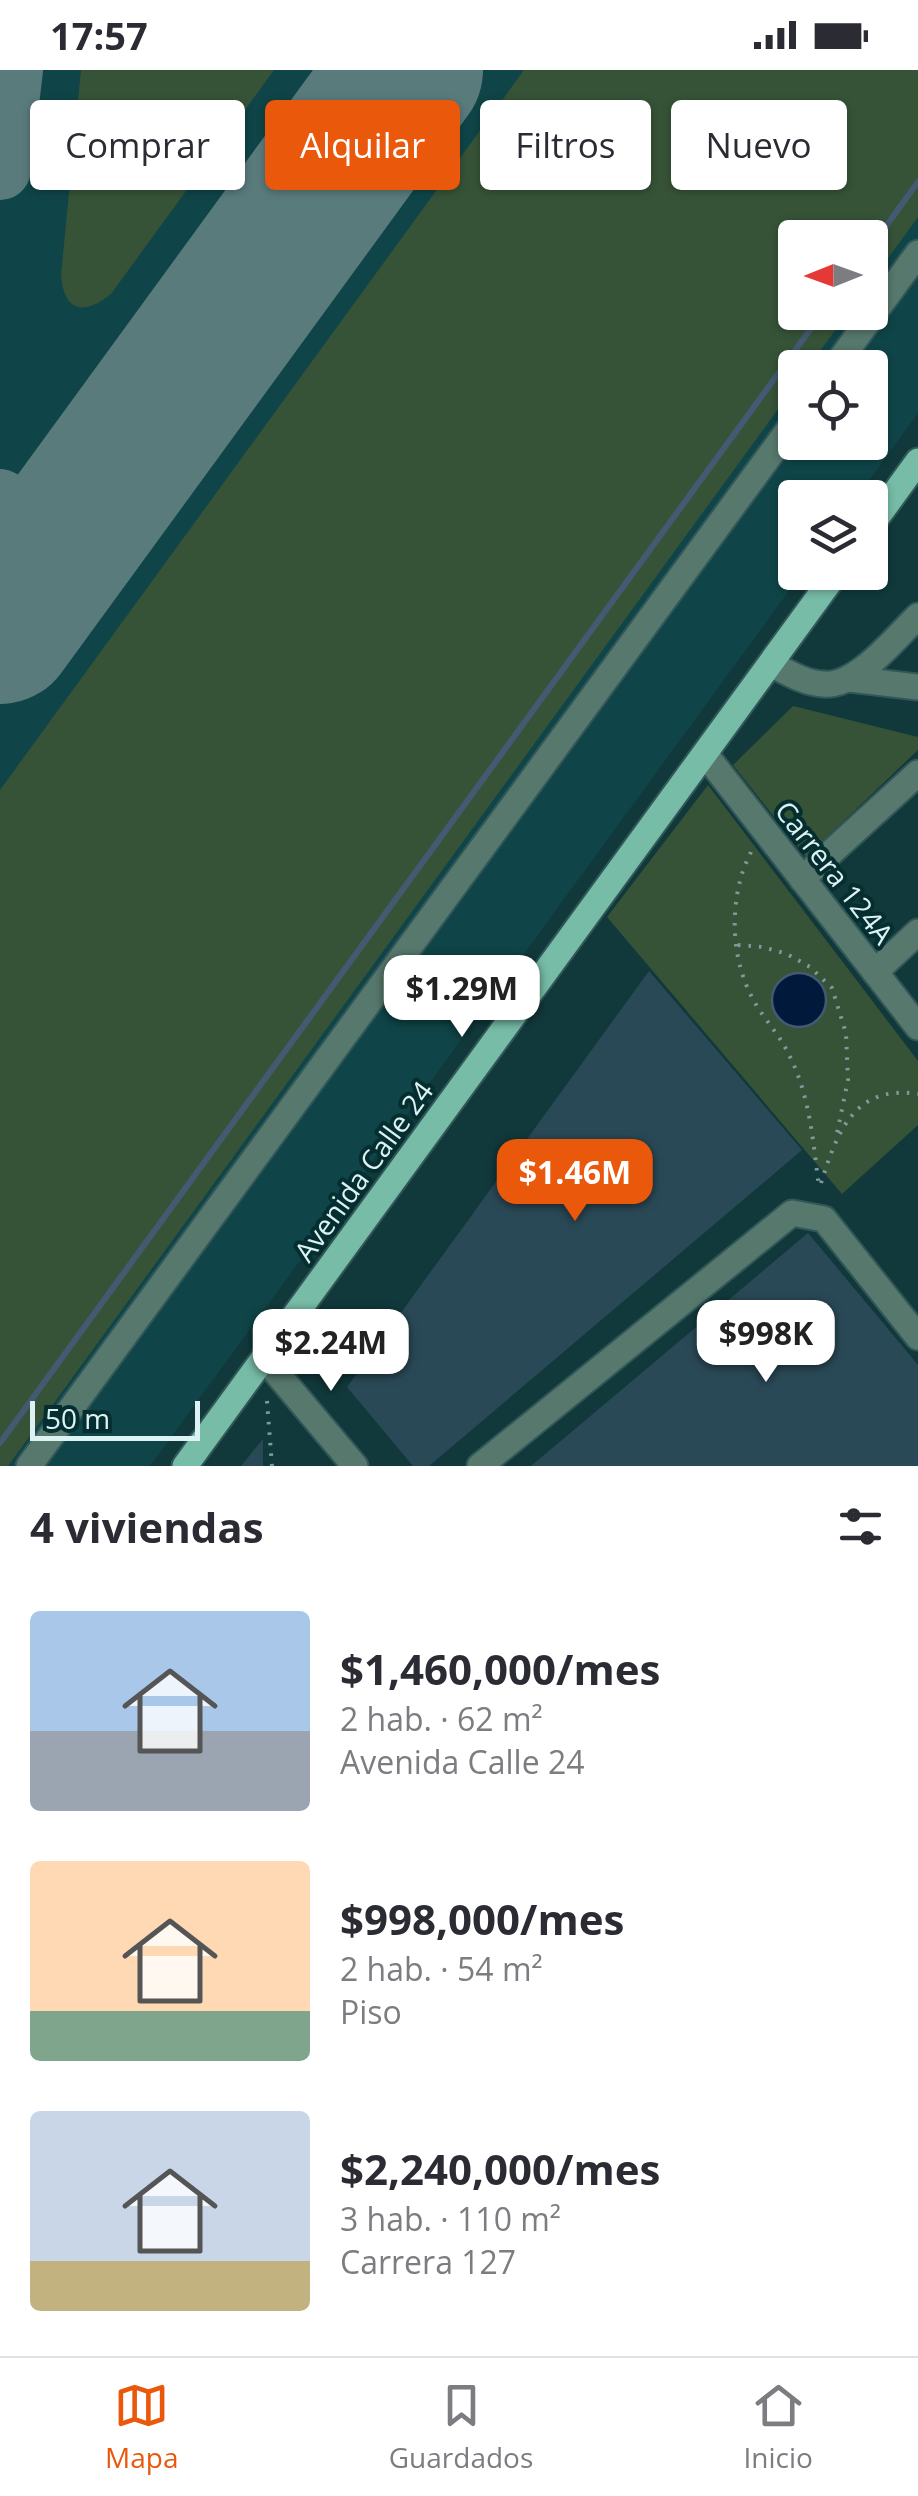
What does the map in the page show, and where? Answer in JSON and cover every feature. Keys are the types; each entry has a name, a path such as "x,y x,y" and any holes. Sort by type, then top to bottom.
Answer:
{"main road":[{"path":"888,502 918,461"},
{"name":"Avenida Calle 24","path":"185,1466 824,590"}],"street":[{"path":"847,350 918,253"},
{"path":"29,1466 778,444"},
{"path":"771,664 793,676 825,685 837,684 850,679 918,616"},
{"path":"850,679 918,687"},
{"name":"Carrera 124A","path":"705,754 918,1027"},
{"path":"802,879 918,773"},
{"path":"875,972 918,932"},
{"path":"480,1466 792,1212 824,1219 918,1337"},
{"path":"264,1358 355,1466"}],"path":[{"path":"736,945 787,954 810,967 832,988 846,1033 848,1080 836,1138 819,1187 807,1102 788,1052 752,997 736,945 740,881 761,826"},
{"path":"836,1138 853,1112 871,1098 906,1092 918,1094"},
{"path":"264,1358 272,1466"}],"shaded area":[{"path":"0,70 918,70 918,413 888,454 888,350 778,350 778,460 884,460 869,480 778,480 778,590 790,590 150,1466 0,1466"},
{"path":"799,973 818,981 826,1000 818,1019 799,1027 780,1019 772,1000 780,981"}],"green space":[{"path":"81,70 274,70 245,110 245,100 78,100"},
{"path":"524,70 918,70 918,217 888,258 888,220 778,220 778,330 835,330 821,350 778,350 778,409 8,1466 0,1466 0,790 437,190 460,190 460,158 480,130 480,190 651,190 651,100 502,100"},
{"path":"69,190 187,190 111,294 101,301 77,307 66,297 61,275"},
{"path":"793,706 918,737 918,750 806,857 733,765"},
{"path":"708,785 918,1061 918,1125 842,1194 607,917"}],"building":[{"path":"649,971 802,1150 429,1466 413,1466 347,1387"},
{"path":"808,1233 918,1365 918,1466 531,1466"},
{"path":"263,1439 263,1466 241,1466"}],"waterway":[{"path":"888,223 918,182"},
{"path":"0,1443 810,330"}],"taxiway":[{"path":"0,169 12,70"},
{"path":"0,500 26,510 55,505 125,457"}],"runway":[{"path":"0,628 407,70"}]}
